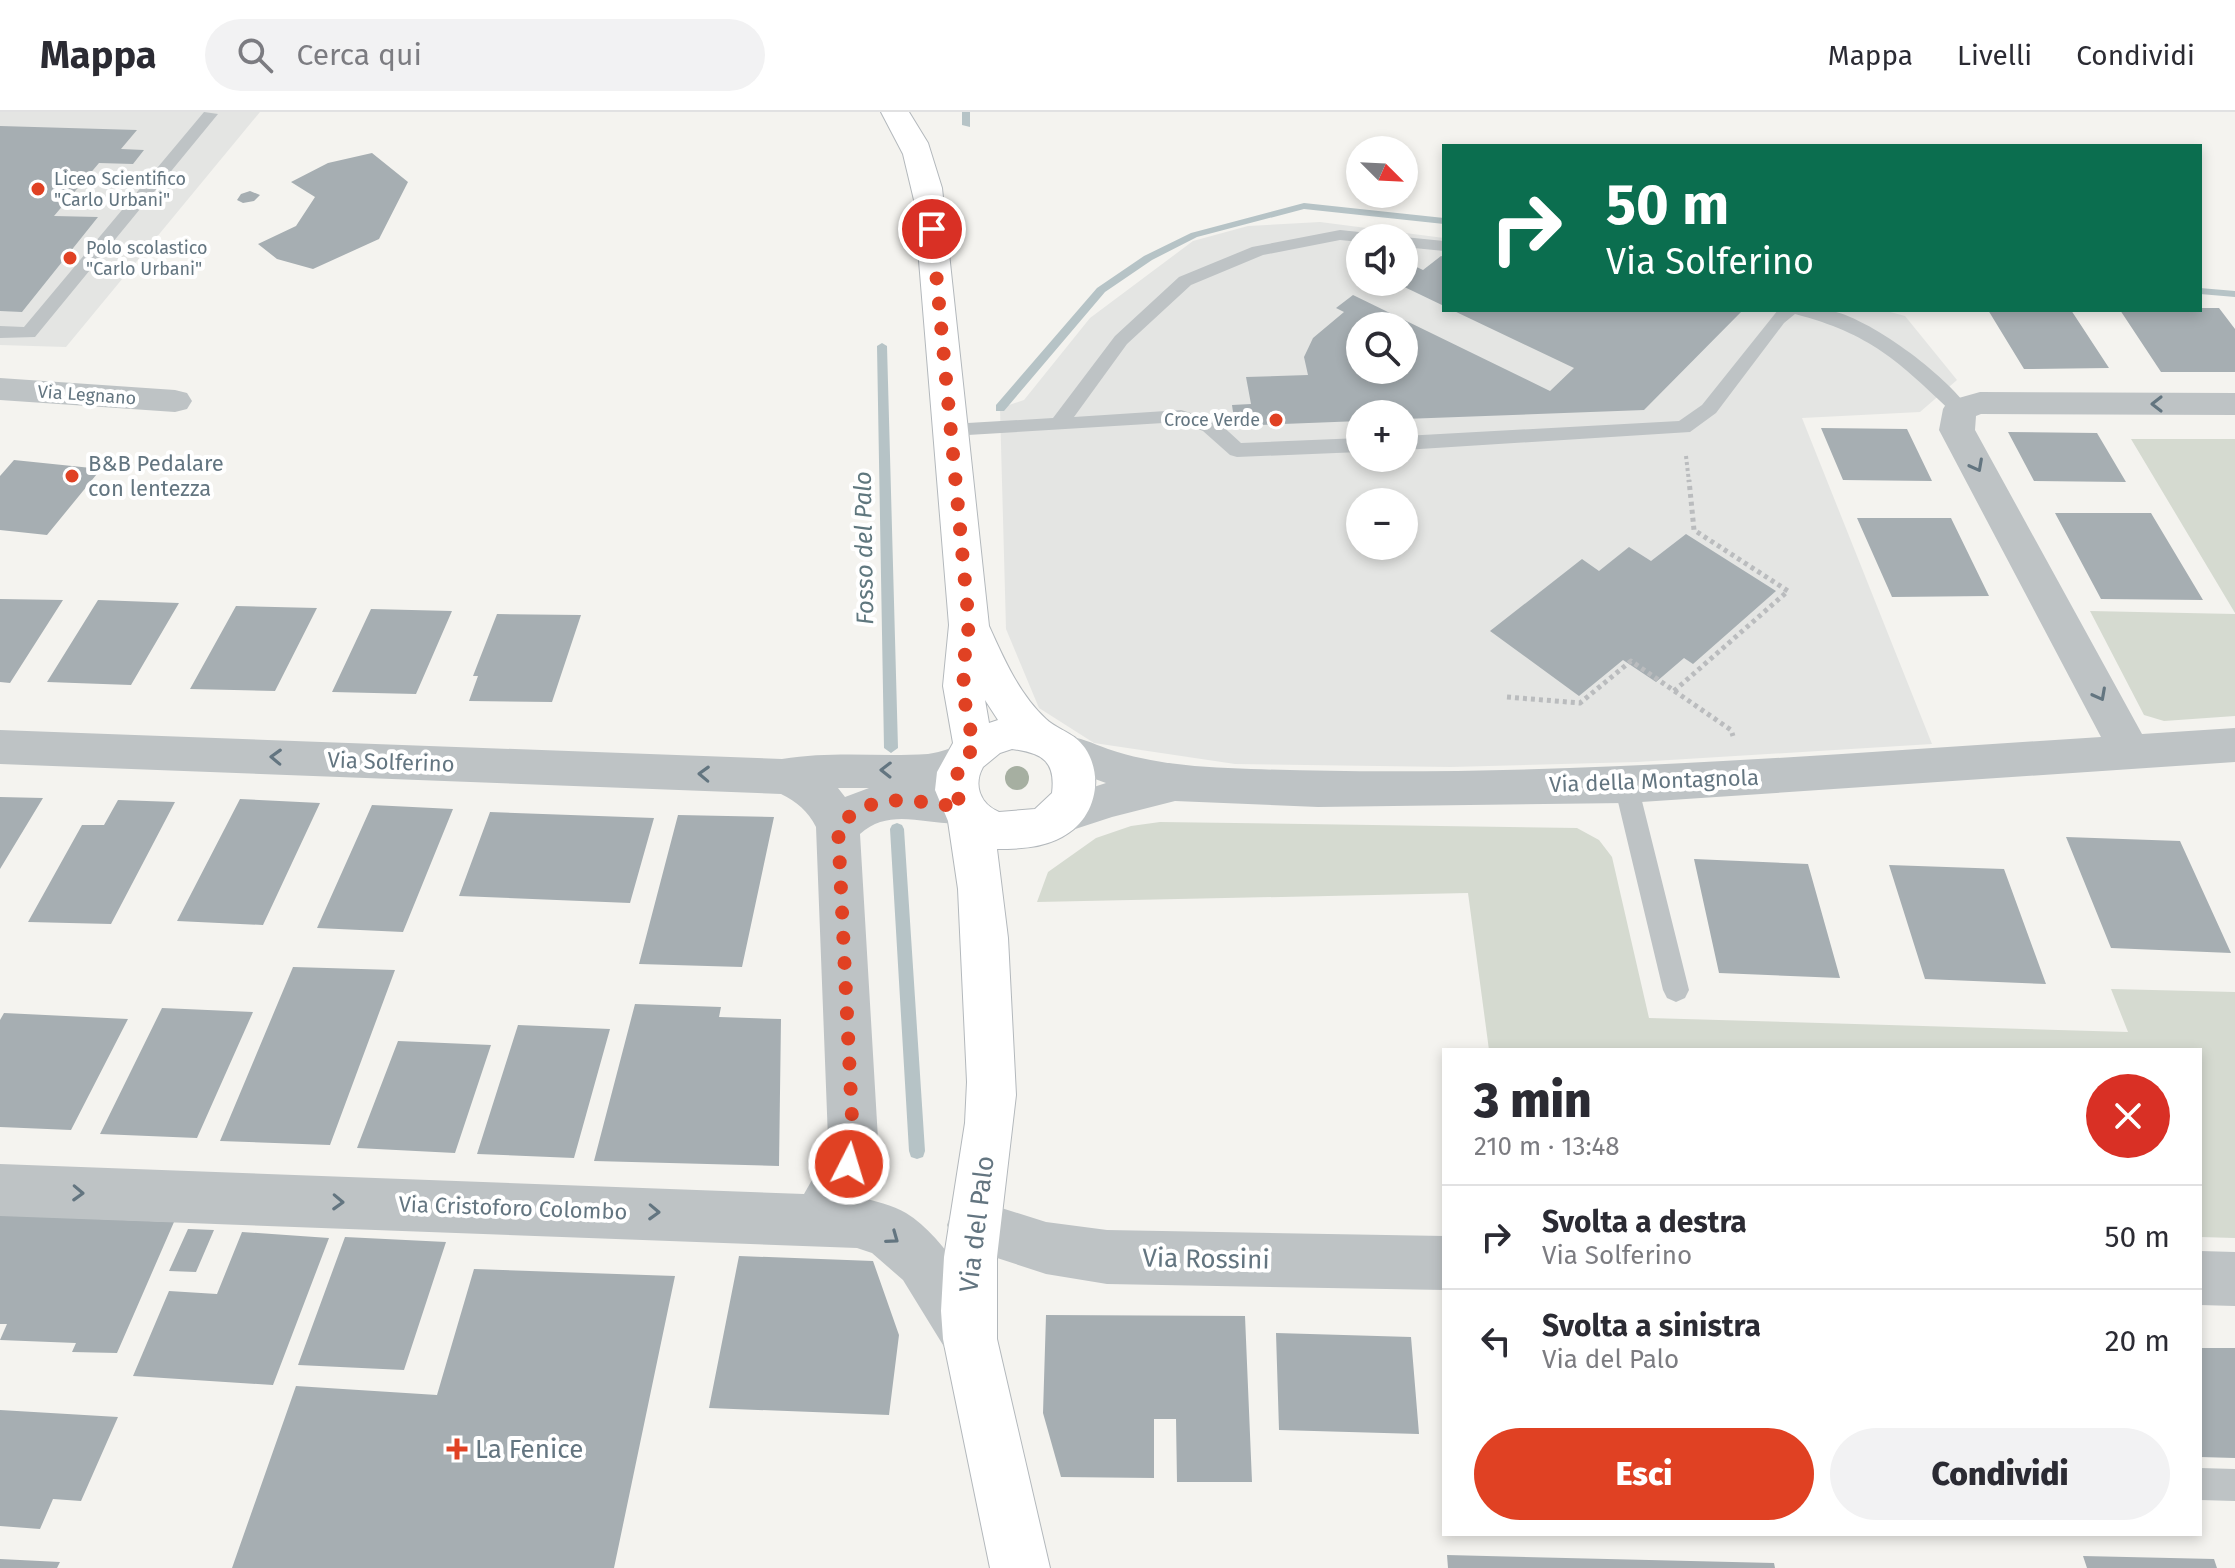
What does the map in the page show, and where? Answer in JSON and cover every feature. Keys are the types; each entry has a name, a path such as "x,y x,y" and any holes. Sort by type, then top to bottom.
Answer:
{"street":[{"name":"Via del Palo","path":"898,113 919,155 929,200 969,625 961,670 968,754 955,784 965,811 986,923 992,1092 967,1280 970,1339 1020,1568"},
{"name":"Via Legnano","path":"0,389 175,401"},
{"path":"2131,753 1957,430 1960,409 1980,403 2235,404"},
{"name":"Via del Palo","path":"969,625 986,668 1007,704 1074,766 1077,783 1072,800 1019,846 1007,864 986,923"},
{"path":"968,754 1002,734 1050,742"},
{"name":"Via della Montagnola","path":"1050,742 1106,766 1176,784 1318,789 1626,785 2235,745"},
{"name":"Via Solferino","path":"0,747 782,777 823,770 932,771 968,754"},
{"name":"Via Solferino","path":"782,777 809,785 830,811 838,827"},
{"name":"Via della Montagnola","path":"1050,821 1112,799 1176,784"},
{"path":"819,1218 849,1164 853,1139 838,827 861,806 875,802 923,802 965,811 983,825 1001,831 1021,832 1050,821"},
{"name":"Via Cristoforo Colombo","path":"0,1190 819,1218 857,1222 888,1232 922,1261 970,1339"},
{"name":"Via Rossini","path":"973,1225 1046,1248 1107,1257 1442,1263"},
{"path":"2202,1278 2235,1279"}],"lane":[{"path":"0,332 29,333 210,114"},
{"path":"1059,424 1121,340 1185,281 1258,251 1346,236"},
{"path":"1418,243 1442,246"},
{"path":"1418,442 1683,427 1709,409 1787,312"},
{"path":"1814,312 1862,328 1901,353 1960,409"},
{"path":"951,430 1181,416 1210,426 1237,450 1346,446"},
{"path":"1626,785 1676,990"},
{"path":"2202,1484 2235,1485"}],"path":[{"path":"1674,691 1788,591 1694,530 1683,427"},
{"path":"1507,697 1580,703 1631,661 1731,730 1746,778"}],"shaded area":[{"name":"Polo scolastico \"Carlo Urbani\"","path":"0,112 260,112 66,347 0,345"},
{"path":"1320,222 1346,225 1346,296 1418,296 1418,235 1442,238 1442,312 1890,312 1905,316 1957,380 1920,412 1802,418 1932,744 1637,762 1451,767 1235,764 1094,743 1039,708 1006,629 1000,408 1024,400 1090,318 1193,241 1248,226"},
{"path":"2131,439 2235,439 2235,613"},
{"path":"2090,611 2235,614 2235,716 2164,721 2144,715"},
{"path":"1160,822 1577,828 1599,840 1612,857 1649,1018 2128,1032 2111,989 2235,992 2235,1238 2202,1237 2202,1048 1489,1048 1468,893 1037,902 1048,872 1096,838 1131,826"}],"building":[{"name":"Liceo Scientifico \"Carlo Urbani\"","path":"0,126 137,130 121,149 144,150 133,164 99,163 54,216 98,217 22,312 0,311"},
{"path":"372,153 408,182 379,239 313,269 277,259 258,244 296,226 315,197 291,182 328,163"},
{"path":"250,191 260,195 254,201 243,203 237,200 241,194"},
{"path":"1442,256 1442,305 1418,294 1418,268 1423,270"},
{"path":"1355,296 1388,312 1346,312 1346,384 1418,384 1418,327 1550,391 1574,368 1456,312 1741,312 1644,410 1418,418 1418,400 1346,400 1346,422 1235,426 1232,405 1251,404 1246,377 1308,375 1304,357 1313,338 1344,312 1336,308"},
{"path":"2202,308 2219,308 2235,329 2235,372 2161,372 2121,312 2202,312"},
{"path":"1989,312 2072,312 2109,368 2024,369"},
{"path":"1821,428 1907,429 1932,481 1843,480"},
{"path":"2008,432 2097,433 2126,482 2034,481"},
{"path":"14,460 101,469 47,535 0,530 0,476"},
{"path":"2055,513 2151,513 2203,600 2101,599"},
{"path":"1857,518 1951,518 1989,596 1892,597"},
{"path":"1686,534 1776,591 1693,664 1684,658 1656,682 1623,660 1579,696 1490,631 1582,559 1599,571 1629,547 1651,561"},
{"path":"0,599 63,600 10,683 0,682"},
{"path":"98,600 179,603 131,685 47,682"},
{"path":"236,606 317,608 275,691 190,689"},
{"path":"371,609 452,611 416,694 332,692"},
{"path":"497,614 581,615 552,702 469,701 478,676 473,676"},
{"path":"0,797 43,798 0,869"},
{"path":"240,799 320,803 263,925 177,921"},
{"path":"118,800 175,802 111,924 28,922 82,825 104,825"},
{"path":"372,805 453,809 403,932 317,928"},
{"path":"490,812 654,818 630,903 459,896"},
{"path":"678,815 774,817 742,967 639,964"},
{"path":"2066,837 2180,841 2231,953 2111,948"},
{"path":"1694,859 1808,864 1840,978 1719,973"},
{"path":"1889,865 2004,869 2046,984 1925,979"},
{"path":"293,967 395,970 330,1145 220,1141"},
{"path":"635,1004 721,1007 719,1017 781,1019 779,1166 594,1161"},
{"path":"162,1008 253,1012 197,1138 100,1134"},
{"path":"4,1013 128,1019 71,1130 0,1127 0,1020"},
{"path":"518,1025 610,1029 574,1158 477,1154"},
{"path":"398,1041 491,1045 455,1153 357,1148"},
{"path":"0,1215 174,1222 117,1353 72,1352 76,1343 0,1340 7,1324 0,1324"},
{"path":"188,1229 214,1230 196,1272 169,1271"},
{"path":"242,1232 329,1238 273,1385 133,1376 169,1291 217,1294"},
{"path":"345,1237 446,1242 404,1370 298,1365"},
{"path":"739,1256 873,1261 899,1335 889,1415 709,1408"},
{"name":"La Fenice","path":"474,1269 675,1276 614,1568 232,1568 296,1386 437,1395"},
{"path":"1046,1315 1245,1316 1252,1482 1177,1482 1176,1419 1154,1419 1154,1478 1061,1477 1043,1413"},
{"path":"1276,1333 1411,1337 1419,1434 1279,1430"},
{"path":"2202,1348 2235,1348 2235,1458 2202,1457"},
{"path":"0,1410 118,1417 81,1501 53,1499 40,1529 0,1526"},
{"path":"1447,1555 1774,1563 1775,1568 1448,1568"},
{"path":"2083,1556 2214,1559 2217,1568 2087,1568"},
{"path":"0,1559 60,1562 57,1568 0,1568"}],"waterway":[{"name":"Fosso del Palo","path":"966,112 967,125"},
{"path":"1000,408 1101,290 1148,258 1194,235 1304,206 1442,221"},
{"path":"2202,291 2235,294"},
{"name":"Fosso del Palo","path":"882,346 891,748"},
{"name":"Fosso del Palo","path":"897,829 917,1151"}],"place":[{"name":"Liceo Scientifico \"Carlo Urbani\"","path":"38,189"},
{"name":"Polo scolastico \"Carlo Urbani\"","path":"70,258"},
{"name":"Croce Verde","path":"1276,420"},
{"name":"B&B Pedalare con lentezza","path":"72,476"},
{"name":"La Fenice","path":"457,1449"}],"route":[{"path":"849,1164 853,1139 838,827 861,806 875,802 923,802 962,807 956,792 956,776 962,761 975,747 967,720 961,670 969,625 932,229"}]}
